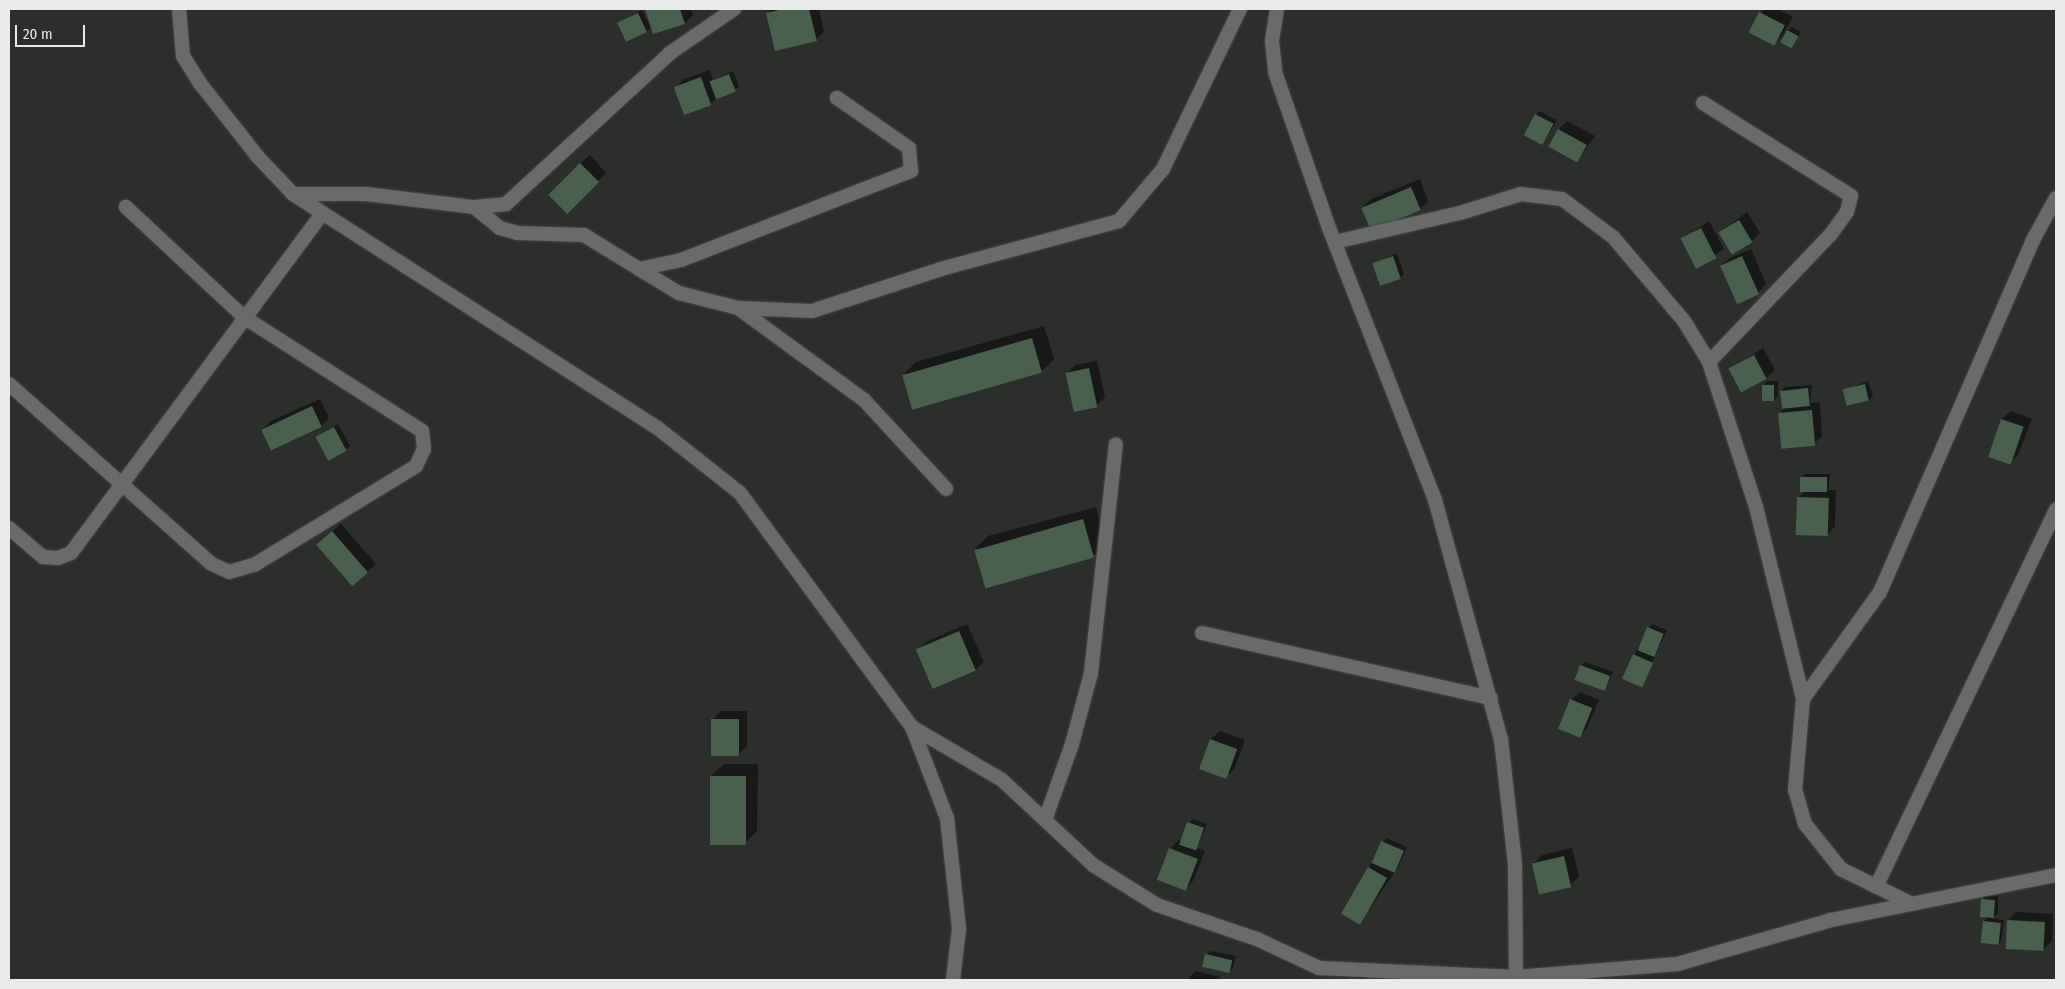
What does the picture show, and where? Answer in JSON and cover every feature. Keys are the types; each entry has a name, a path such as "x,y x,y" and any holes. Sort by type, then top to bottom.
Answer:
{"street":[{"path":"179,9 183,56 199,82 258,156 293,194 659,429 740,493 912,727 947,818 958,929 953,980"},
{"path":"293,194 366,194 474,207 506,204 670,53 734,9"},
{"path":"474,207 500,228 517,233 584,235 679,293 738,308 812,311 941,269 1119,222 1163,169 1240,9"},
{"path":"1277,9 1272,41 1275,72 1335,242 1435,500 1491,698 1501,739 1514,864 1516,978"},
{"path":"639,269 681,260 910,171 910,148 837,98"},
{"path":"1703,103 1851,196 1847,212 1830,235 1709,362"},
{"path":"1335,242 1460,213 1521,194 1562,199 1613,236 1684,321 1709,362 1756,507 1803,699 1795,790 1804,824 1841,869 1912,904"},
{"path":"1803,699 1880,592 2033,240 2056,198"},
{"path":"9,384 212,564 229,572 254,565 416,466 424,450 422,430 245,318 126,207"},
{"path":"9,528 43,556 58,558 71,553 323,213"},
{"path":"738,308 864,400 946,489"},
{"path":"1045,820 1072,744 1091,673 1116,444"},
{"path":"1876,887 2056,510"},
{"path":"1202,633 1491,698"},
{"path":"912,727 1002,780 1093,865 1157,905 1259,940 1319,974 1516,978 1677,964 1831,920 2056,875"}],"building":[{"path":"645,9 680,9 685,24 653,34"},
{"path":"783,9 809,9 817,41 775,51 766,13"},
{"path":"1759,12 1785,25 1774,46 1749,32"},
{"path":"638,13 647,32 626,42 617,23"},
{"path":"1787,30 1798,36 1792,49 1780,42"},
{"path":"729,74 736,92 716,99 709,82"},
{"path":"701,77 711,105 684,115 674,87"},
{"path":"1535,114 1554,124 1542,145 1524,135"},
{"path":"1558,129 1587,145 1577,162 1548,146"},
{"path":"580,163 599,182 567,214 548,195"},
{"path":"1411,187 1421,210 1371,231 1361,208"},
{"path":"1739,220 1752,242 1732,255 1718,232"},
{"path":"1701,228 1716,258 1696,269 1681,238"},
{"path":"1393,256 1401,279 1380,286 1372,263"},
{"path":"1742,256 1759,294 1737,304 1720,266"},
{"path":"1032,338 1042,373 912,410 902,375"},
{"path":"1754,355 1767,379 1741,392 1728,369"},
{"path":"1089,368 1097,407 1074,412 1066,373"},
{"path":"1865,384 1869,401 1846,406 1843,389"},
{"path":"1762,385 1774,385 1774,401 1762,401"},
{"path":"1808,388 1810,406 1782,409 1780,391"},
{"path":"312,406 322,427 271,451 261,430"},
{"path":"1812,410 1815,446 1781,449 1778,413"},
{"path":"2001,419 2024,427 2011,465 1988,457"},
{"path":"334,427 347,451 328,461 315,437"},
{"path":"1800,477 1827,477 1827,492 1800,492"},
{"path":"1797,497 1829,498 1828,536 1796,535"},
{"path":"1083,519 1094,557 985,589 974,550"},
{"path":"332,531 368,573 352,586 316,545"},
{"path":"1647,627 1664,634 1654,657 1638,650"},
{"path":"959,631 976,671 933,689 916,649"},
{"path":"1633,654 1653,663 1642,688 1622,679"},
{"path":"1580,665 1610,676 1605,691 1575,680"},
{"path":"1570,699 1592,708 1580,738 1558,729"},
{"path":"711,719 739,719 739,756 711,756"},
{"path":"1210,739 1237,749 1226,779 1199,769"},
{"path":"710,776 746,776 746,845 710,845"},
{"path":"1187,822 1204,828 1196,851 1179,845"},
{"path":"1381,841 1404,851 1395,873 1372,863"},
{"path":"1169,848 1198,859 1186,891 1157,880"},
{"path":"1564,856 1571,887 1539,895 1532,863"},
{"path":"1368,867 1387,878 1360,925 1341,914"},
{"path":"1981,899 1995,900 1994,918 1980,917"},
{"path":"2007,920 2045,922 2043,951 2005,949"},
{"path":"1983,921 2001,923 1999,945 1981,943"},
{"path":"1205,954 1232,960 1229,973 1202,967"}]}
